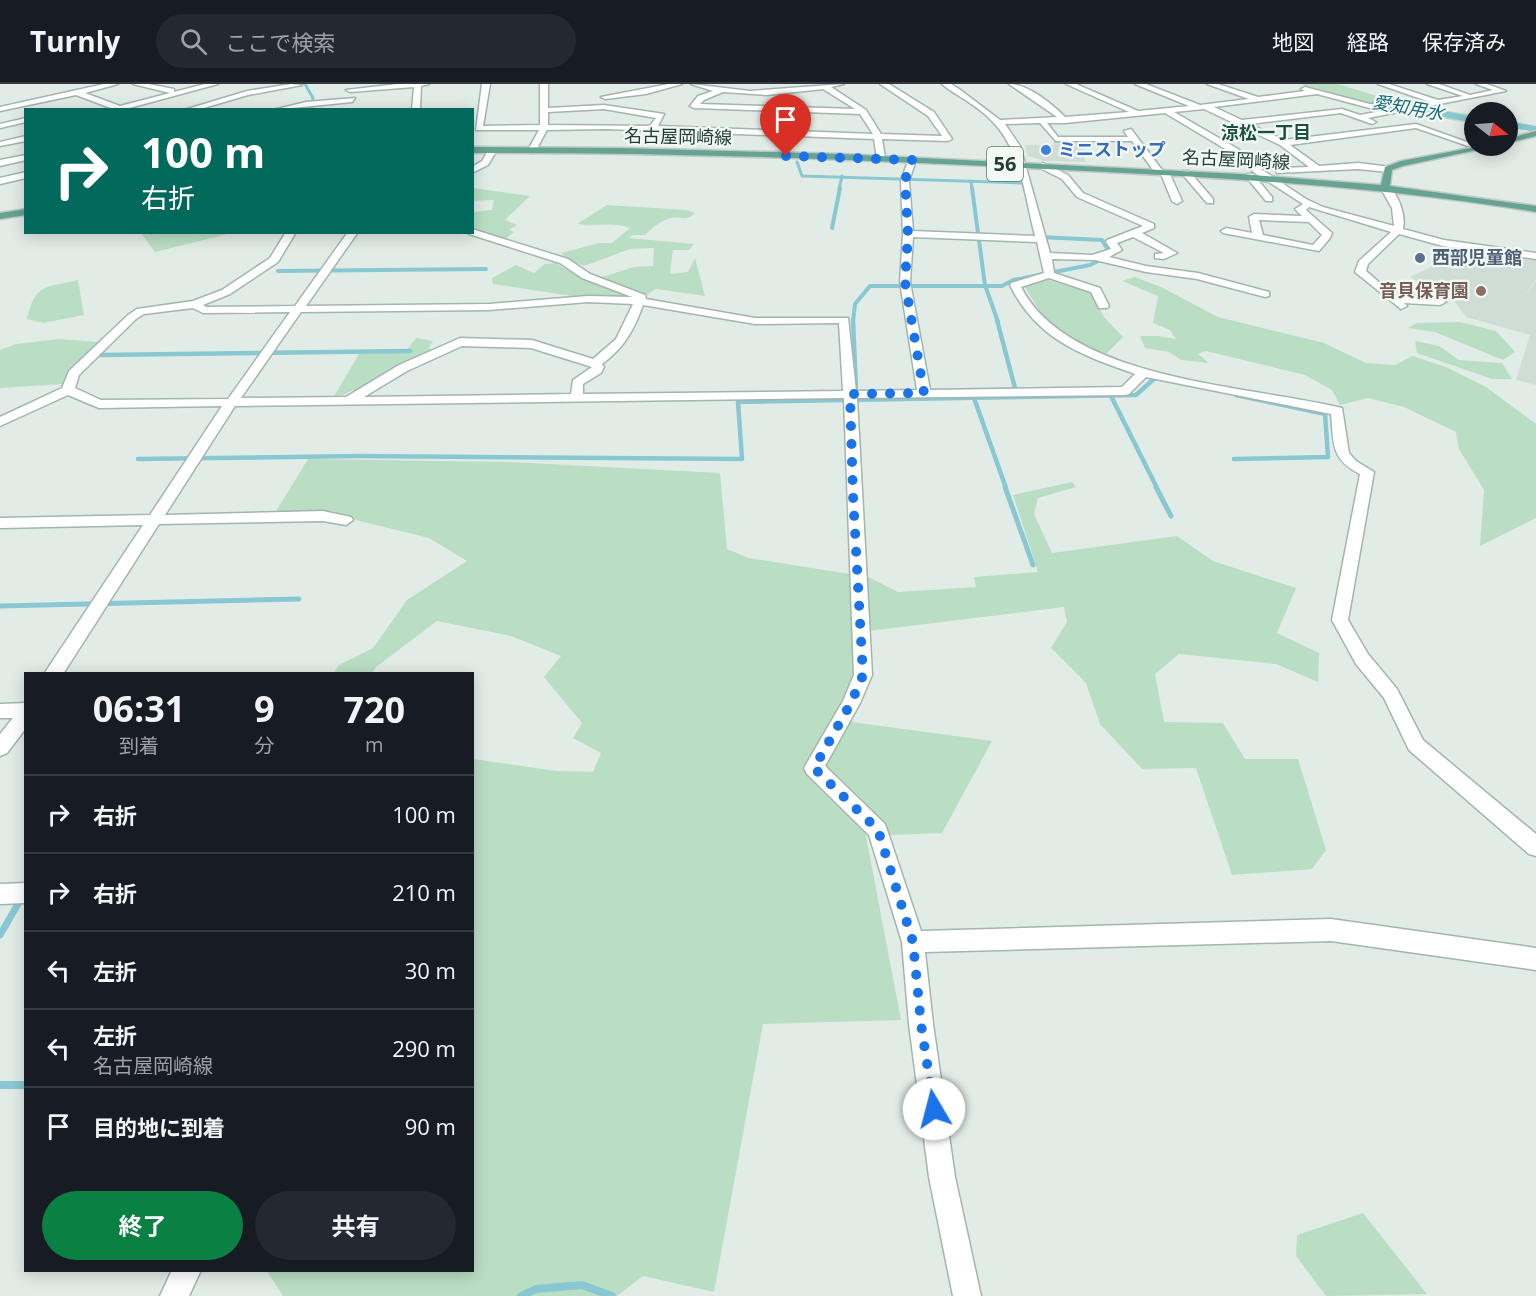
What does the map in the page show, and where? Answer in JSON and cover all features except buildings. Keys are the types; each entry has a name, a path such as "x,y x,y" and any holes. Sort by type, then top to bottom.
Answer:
{"main road":[{"path":"1518,138 1536,132"},
{"name":"名古屋岡崎線","path":"474,150 881,158 1250,176 1385,187 1536,209"},
{"path":"1385,187 1388,169 1464,150"},
{"path":"0,216 24,212"}],"street":[{"path":"1,106 75,88 114,84"},
{"path":"137,84 176,92"},
{"path":"416,108 418,84"},
{"path":"350,108 352,100 348,87 425,84"},
{"path":"486,84 479,128 652,129 948,140 931,114 884,84"},
{"path":"532,150 544,128 544,84"},
{"path":"604,107 604,93 646,92 678,84"},
{"path":"695,84 720,92 765,95 840,84"},
{"path":"792,84 803,89"},
{"path":"946,84 981,106 999,122 1016,146 1042,239 1049,274"},
{"path":"1013,84 1053,109 1065,121"},
{"path":"1070,84 1137,113"},
{"path":"1139,84 1202,107 1283,143 1318,169"},
{"path":"1211,84 1259,99"},
{"path":"1382,84 1437,102"},
{"path":"1431,84 1468,96"},
{"path":"1361,117 1502,91 1480,84"},
{"path":"75,88 119,108 176,92 297,85 304,93 305,107 352,100"},
{"path":"824,86 863,112 873,123 880,137 881,158"},
{"path":"1297,87 1390,111"},
{"path":"190,108 221,89"},
{"path":"720,92 701,98 694,106 863,112"},
{"path":"999,122 1065,121 1317,92"},
{"path":"772,110 776,93"},
{"path":"1,106 24,117"},
{"path":"545,110 604,107 661,116 652,129"},
{"path":"1167,111 1235,151 1258,171 1311,205 1453,245 1536,256"},
{"path":"1240,123 1342,111 1390,130"},
{"path":"1115,116 1162,172 1177,201"},
{"path":"0,126 24,119"},
{"path":"1042,121 1056,139 1136,139"},
{"path":"1283,143 1416,126 1464,141"},
{"path":"783,134 782,150 786,156"},
{"path":"1526,135 1536,139"},
{"path":"0,144 24,138"},
{"path":"474,170 485,164 493,150"},
{"path":"0,163 24,158"},
{"path":"912,160 905,180 908,234 905,282 924,393"},
{"path":"1043,166 1065,177 1080,195 1150,226 1111,242 1117,250 1098,258"},
{"path":"1280,171 1358,166 1388,169"},
{"path":"1186,173 1210,201"},
{"path":"0,181 24,175"},
{"path":"1250,176 1269,199"},
{"path":"1385,187 1400,216 1400,225 1397,231 1363,263 1360,272 1397,302 1440,302"},
{"path":"1226,231 1315,249 1327,236 1300,209 1311,205"},
{"path":"1258,237 1254,217 1312,219"},
{"path":"474,233 564,261 586,276 641,297 623,340 595,363"},
{"path":"1134,233 1172,253 1159,255"},
{"path":"0,422 68,390 73,374 141,311 195,304 226,292 267,267 280,253 290,234"},
{"path":"54,672 231,403 300,310 352,234"},
{"path":"908,234 1042,239"},
{"path":"1046,256 1098,258 1146,269 1198,276 1265,294"},
{"path":"1103,306 1096,290 1049,274 1015,285 1023,301 1046,326 1067,344 1143,373 1337,411 1342,454 1351,464 1367,471 1340,620 1362,659 1391,694 1416,745 1536,847"},
{"path":"195,304 203,310 300,310 489,307 588,299 639,301 755,321 844,320 850,394 863,675 851,703 814,768 878,830 913,942 921,1024 942,1177 967,1296"},
{"path":"348,401 402,368 460,342 532,344 595,363 597,370 577,383 577,398"},
{"path":"68,390 99,404 1125,391 1143,373"},
{"path":"0,523 322,516 346,520"},
{"path":"0,711 24,712"},
{"path":"0,748 24,715"},
{"path":"0,894 24,893"},
{"path":"913,942 1331,930 1536,959"},
{"path":"174,1296 186,1272"}],"shaded area":[{"path":"1053,141 1082,141 1085,162 1045,161 1028,156 1025,145 1054,145"},
{"name":"音貝保育園","path":"1454,250 1536,260 1536,279 1523,297 1536,281 1536,385 1516,380 1530,335 1466,317 1455,302 1410,277 1427,269"}],"green space":[{"path":"1300,84 1338,84 1403,104 1464,113 1464,122 1389,109"},
{"path":"474,188 530,196 505,220 517,225 509,230 514,232 504,240 474,230 474,212 492,210 494,200 474,201"},
{"path":"607,205 686,210 695,213 687,218 667,219 645,235 633,235 629,238 694,244 689,250 673,250 670,274 688,272 695,258 705,296 656,289 647,295 608,282 602,277 634,267 653,266 654,248 630,249 584,266 571,261 561,253 599,243 612,243 630,228 617,225 577,224"},
{"path":"142,234 228,234 155,252"},
{"path":"555,263 581,278 627,295 625,299 585,298 493,284 492,278 516,265 534,273 545,264"},
{"path":"1135,277 1161,287 1218,317 1324,343 1366,363 1395,365 1412,356 1446,367 1486,387 1536,424 1536,518 1480,546 1484,490 1459,449 1456,432 1404,407 1368,398 1340,405 1332,390 1305,375 1206,351 1198,354 1209,363 1181,360 1169,352 1145,348 1140,336 1176,339 1170,330 1153,323 1158,296 1122,281"},
{"path":"78,280 84,315 43,323 27,319 34,299 43,289"},
{"path":"1048,280 1091,292 1104,317 1123,337 1105,355 1063,336 1039,310 1023,284"},
{"path":"1460,322 1496,331 1515,352 1503,360 1435,332 1408,328 1417,323"},
{"path":"416,338 433,341 429,348 432,351 359,389 333,398 359,354 405,352"},
{"path":"59,339 99,342 75,367 64,384 0,388 0,350 16,344"},
{"path":"1415,341 1439,346 1459,360 1502,363 1512,379 1492,379 1417,353"},
{"path":"308,459 510,462 720,473 727,549 749,558 868,577 898,592 976,587 974,577 1038,572 1013,495 1072,482 1076,487 1038,498 1034,514 1052,553 1177,536 1213,561 1296,588 1277,633 1319,653 1318,682 1276,664 1179,654 1155,674 1164,722 1223,723 1245,759 1298,759 1326,850 1312,869 1232,875 1196,768 1142,769 1100,724 1086,683 1051,648 1067,622 1064,607 868,631 852,722 992,741 942,833 866,836 901,1020 763,1024 714,1292 643,1276 617,1296 283,1296 268,1272 474,1272 474,759 556,771 593,772 601,753 573,738 582,723 544,677 561,656 511,636 437,621 376,667 373,672 335,672 339,665 373,648 407,600 467,561 429,538 336,515 334,511 275,513"},
{"path":"1363,1213 1427,1294 1326,1296 1296,1256 1297,1235"}],"waterway":[{"path":"305,84 313,98 311,108"},
{"name":"愛知用水","path":"1375,103 1400,105 1464,118"},
{"name":"愛知用水","path":"1518,126 1536,129"},
{"path":"797,162 802,176 842,177"},
{"path":"839,189 842,177"},
{"path":"842,177 971,181"},
{"path":"971,181 1023,183"},
{"path":"971,181 972,189"},
{"path":"832,228 840,188"},
{"path":"972,188 985,286"},
{"path":"1039,237 1102,240 1108,250 1102,253"},
{"path":"985,286 1002,286 1013,280 1090,265 1098,261"},
{"path":"278,271 486,269"},
{"path":"853,321 855,304 870,286 985,286"},
{"path":"985,286 998,322"},
{"path":"997,320 1015,388"},
{"path":"853,321 856,388"},
{"path":"100,355 410,351"},
{"path":"138,459 360,456 742,459 738,402 1136,395 1155,378 1161,379"},
{"path":"1234,459 1328,457 1325,414 1236,395"},
{"path":"1111,396 1157,488"},
{"path":"974,398 1006,488"},
{"path":"1005,487 1033,565"},
{"path":"1156,487 1171,516"},
{"path":"0,606 299,599"},
{"path":"0,935 22,897"},
{"path":"0,1085 24,1085"},
{"path":"521,1296 536,1289 582,1285 612,1296"}],"place":[{"name":"ミニストップ","path":"1046,150"},
{"name":"西部児童館","path":"1420,258"},
{"name":"音貝保育園","path":"1481,291"}],"district":[{"name":"涼松一丁目","path":"1266,133"}],"route":[{"path":"786,156 912,160 905,180 908,234 905,282 924,393 850,394 863,675 851,703 814,768 878,830 913,942 921,1024 934,1109"}]}
